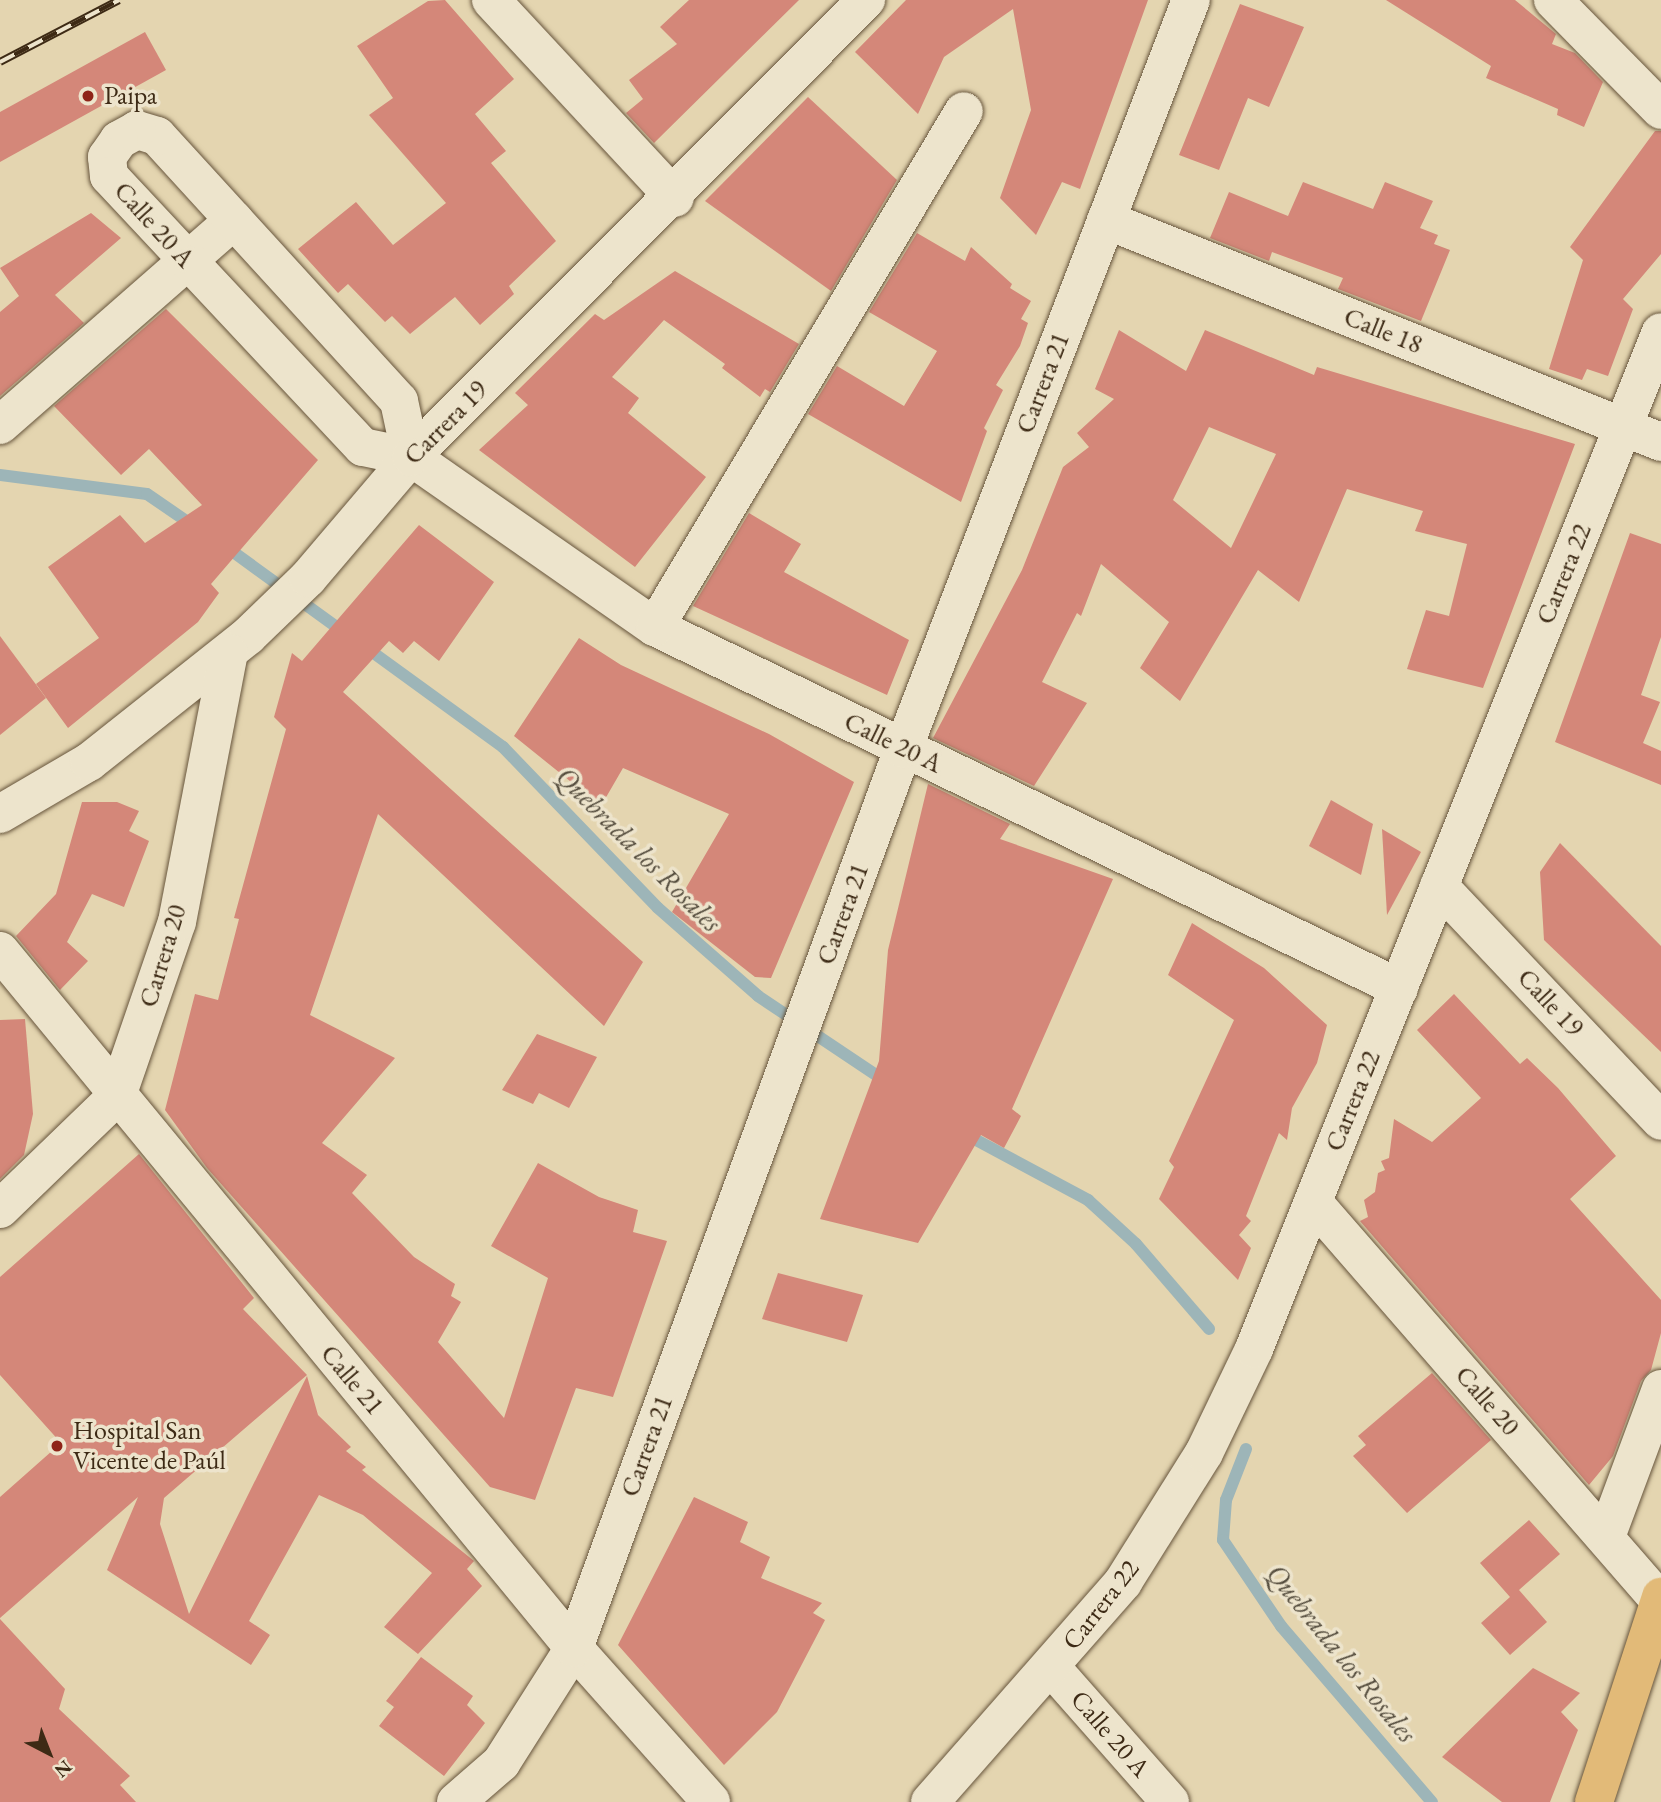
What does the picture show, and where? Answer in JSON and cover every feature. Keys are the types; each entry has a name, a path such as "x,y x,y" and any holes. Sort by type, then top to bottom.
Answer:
{"highway":[{"path":"1594,1802 1660,1599"}],"street":[{"path":"491,0 675,198"},
{"name":"Carrera 19","path":"0,814 89,762 239,645 308,578 411,457 675,198 866,0"},
{"name":"Carrera 21","path":"456,1802 501,1763 574,1648 903,749 1191,0"},
{"path":"1553,0 1661,110"},
{"path":"655,626 964,111"},
{"name":"Calle 20 A","path":"411,457 399,401 157,136 137,130 119,140 107,157 109,176 363,447 411,457 655,626 1399,988"},
{"path":"0,425 234,220"},
{"name":"Calle 18","path":"1106,220 1661,442"},
{"name":"Carrera 22","path":"930,1802 1123,1582 1224,1412 1254,1349 1661,332"},
{"name":"Carrera 20","path":"0,1209 117,1096 177,922 239,645"},
{"name":"Calle 19","path":"1439,886 1661,1121"},
{"name":"Calle 21","path":"0,951 574,1648 711,1802"},
{"name":"Calle 20","path":"1313,1202 1660,1599"},
{"path":"1606,1537 1661,1389"},
{"name":"Calle 20 A","path":"1051,1667 1170,1802"}],"building":[{"path":"445,0 514,79 475,114 506,151 491,163 556,241 509,286 514,294 480,325 455,297 410,334 392,316 385,322 348,284 338,293 298,249 356,202 393,245 446,203 369,115 393,98 357,46 428,1"},
{"path":"689,0 799,0 654,143 626,113 643,99 629,80 677,44 660,27"},
{"path":"906,0 1148,0 1080,189 1062,182 1036,235 1000,198 1031,110 1013,9 944,57 918,114 855,52"},
{"path":"1386,0 1515,0 1556,34 1552,44 1575,53 1603,82 1584,127 1557,115 1558,109 1486,78 1491,66"},
{"path":"1240,4 1304,27 1269,107 1248,98 1219,170 1179,155"},
{"path":"145,32 166,70 0,162 0,112"},
{"path":"808,97 897,180 831,291 705,201"},
{"path":"1655,131 1661,131 1661,254 1623,299 1633,309 1608,376 1587,369 1582,380 1549,369 1583,260 1570,247"},
{"path":"1303,182 1373,209 1385,182 1433,201 1420,228 1438,235 1434,244 1450,250 1421,321 1338,289 1343,278 1272,252 1269,261 1210,238 1229,192 1288,216"},
{"path":"91,213 121,238 55,295 84,323 0,396 0,312 19,296 0,268"},
{"path":"917,233 965,261 971,247 1012,284 1010,288 1031,301 1021,319 1028,323 1020,346 996,385 1003,390 984,428 987,431 961,502 808,414 837,366 904,406 937,351 869,312"},
{"path":"675,271 799,344 770,392 765,389 760,397 722,368 725,364 664,320 612,377 639,398 628,413 706,477 635,567 479,450 528,405 515,393 595,314 604,320"},
{"path":"166,309 318,460 211,584 219,593 198,622 68,728 36,684 99,638 48,567 120,515 145,543 202,505 149,449 121,475 54,406"},
{"path":"1119,330 1186,371 1205,330 1314,375 1317,367 1575,444 1483,688 1407,669 1426,610 1449,616 1467,544 1415,531 1423,511 1347,489 1299,602 1258,570 1180,701 1140,668 1169,622 1101,564 1081,616 1077,613 1042,682 1087,703 1034,786 933,738 1022,570 1063,467 1089,447 1077,433 1114,399 1095,389","holes":["1209,427 1276,454 1231,548 1173,500"]},
{"path":"749,513 801,544 784,572 909,640 887,695 693,606"},
{"path":"419,525 494,582 439,661 414,641 403,653 389,641 343,692 643,962 604,1026 378,814 310,1015 395,1058 322,1143 367,1175 352,1193 414,1257 455,1284 451,1296 461,1302 438,1342 504,1418 548,1278 491,1246 538,1163 599,1197 638,1210 633,1232 667,1241 613,1397 576,1388 535,1500 490,1487 207,1168 165,1110 195,994 218,1000 239,919 234,918 286,729 274,717 292,653 302,661"},
{"path":"1630,533 1661,544 1661,637 1641,695 1660,702 1643,743 1661,751 1661,785 1555,742"},
{"path":"0,636 46,698 0,735"},
{"path":"579,638 621,665 769,734 854,782 771,978 755,977 672,912 729,814 623,768 601,806 514,736"},
{"path":"928,784 1010,824 1000,839 1113,879 1012,1109 1021,1116 1004,1148 981,1135 918,1243 820,1219 879,1061 888,950"},
{"path":"1331,800 1373,824 1361,875 1309,846"},
{"path":"82,802 117,802 139,811 129,831 149,841 124,907 92,894 67,942 88,961 60,990 16,936 56,894"},
{"path":"1382,829 1421,852 1387,915"},
{"path":"1560,843 1661,946 1661,1052 1544,940 1540,872"},
{"path":"1192,923 1264,968 1327,1025 1317,1063 1292,1108 1287,1140 1279,1133 1246,1216 1251,1221 1239,1235 1251,1248 1238,1280 1159,1199 1174,1167 1169,1161 1234,1020 1168,975"},
{"path":"1454,994 1520,1064 1527,1058 1558,1088 1616,1156 1570,1199 1661,1300 1661,1333 1651,1370 1641,1381 1613,1456 1589,1485 1360,1221 1368,1217 1364,1200 1375,1192 1378,1173 1385,1170 1381,1161 1389,1158 1394,1119 1432,1142 1481,1098 1417,1030"},
{"path":"25,1019 33,1114 24,1155 0,1179 0,1020"},
{"path":"537,1034 597,1057 569,1108 539,1093 533,1104 502,1090"},
{"path":"139,1154 254,1298 243,1309 307,1375 164,1498 160,1524 189,1614 307,1376 318,1415 351,1447 346,1451 366,1467 362,1470 474,1561 467,1569 482,1586 418,1654 384,1627 432,1573 363,1515 319,1495 249,1621 270,1635 251,1665 107,1570 138,1497 0,1618 0,1497 61,1443 0,1375 0,1277"},
{"path":"778,1273 863,1295 847,1342 762,1319"},
{"path":"1432,1373 1491,1440 1407,1513 1353,1456 1366,1445 1358,1436"},
{"path":"694,1497 748,1522 740,1542 770,1557 761,1578 822,1603 813,1613 825,1620 777,1712 724,1765 618,1645"},
{"path":"1529,1520 1560,1554 1519,1590 1547,1622 1510,1655 1481,1623 1510,1597 1480,1563"},
{"path":"0,1619 65,1689 59,1709 130,1776 120,1785 136,1802 0,1802"},
{"path":"421,1657 473,1696 467,1705 485,1723 444,1776 379,1726 394,1707 386,1701"},
{"path":"1533,1668 1580,1693 1561,1712 1578,1730 1550,1802 1502,1802 1442,1757"}],"waterway":[{"name":"Quebrada los Rosales","path":"0,475 147,494 195,527"},
{"name":"Quebrada los Rosales","path":"225,546 346,634"},
{"name":"Quebrada los Rosales","path":"364,646 503,747 658,908 758,996 888,1083"},
{"name":"Quebrada los Rosales","path":"965,1134 1088,1200 1136,1244 1209,1329"},
{"name":"Quebrada los Rosales","path":"1246,1449 1226,1500 1223,1540 1281,1626 1432,1802"}],"railway":[{"path":"0,62 119,0"}],"place":[{"name":"Paipa","path":"88,96"},
{"name":"Hospital San Vicente de Paúl","path":"57,1446"}]}
